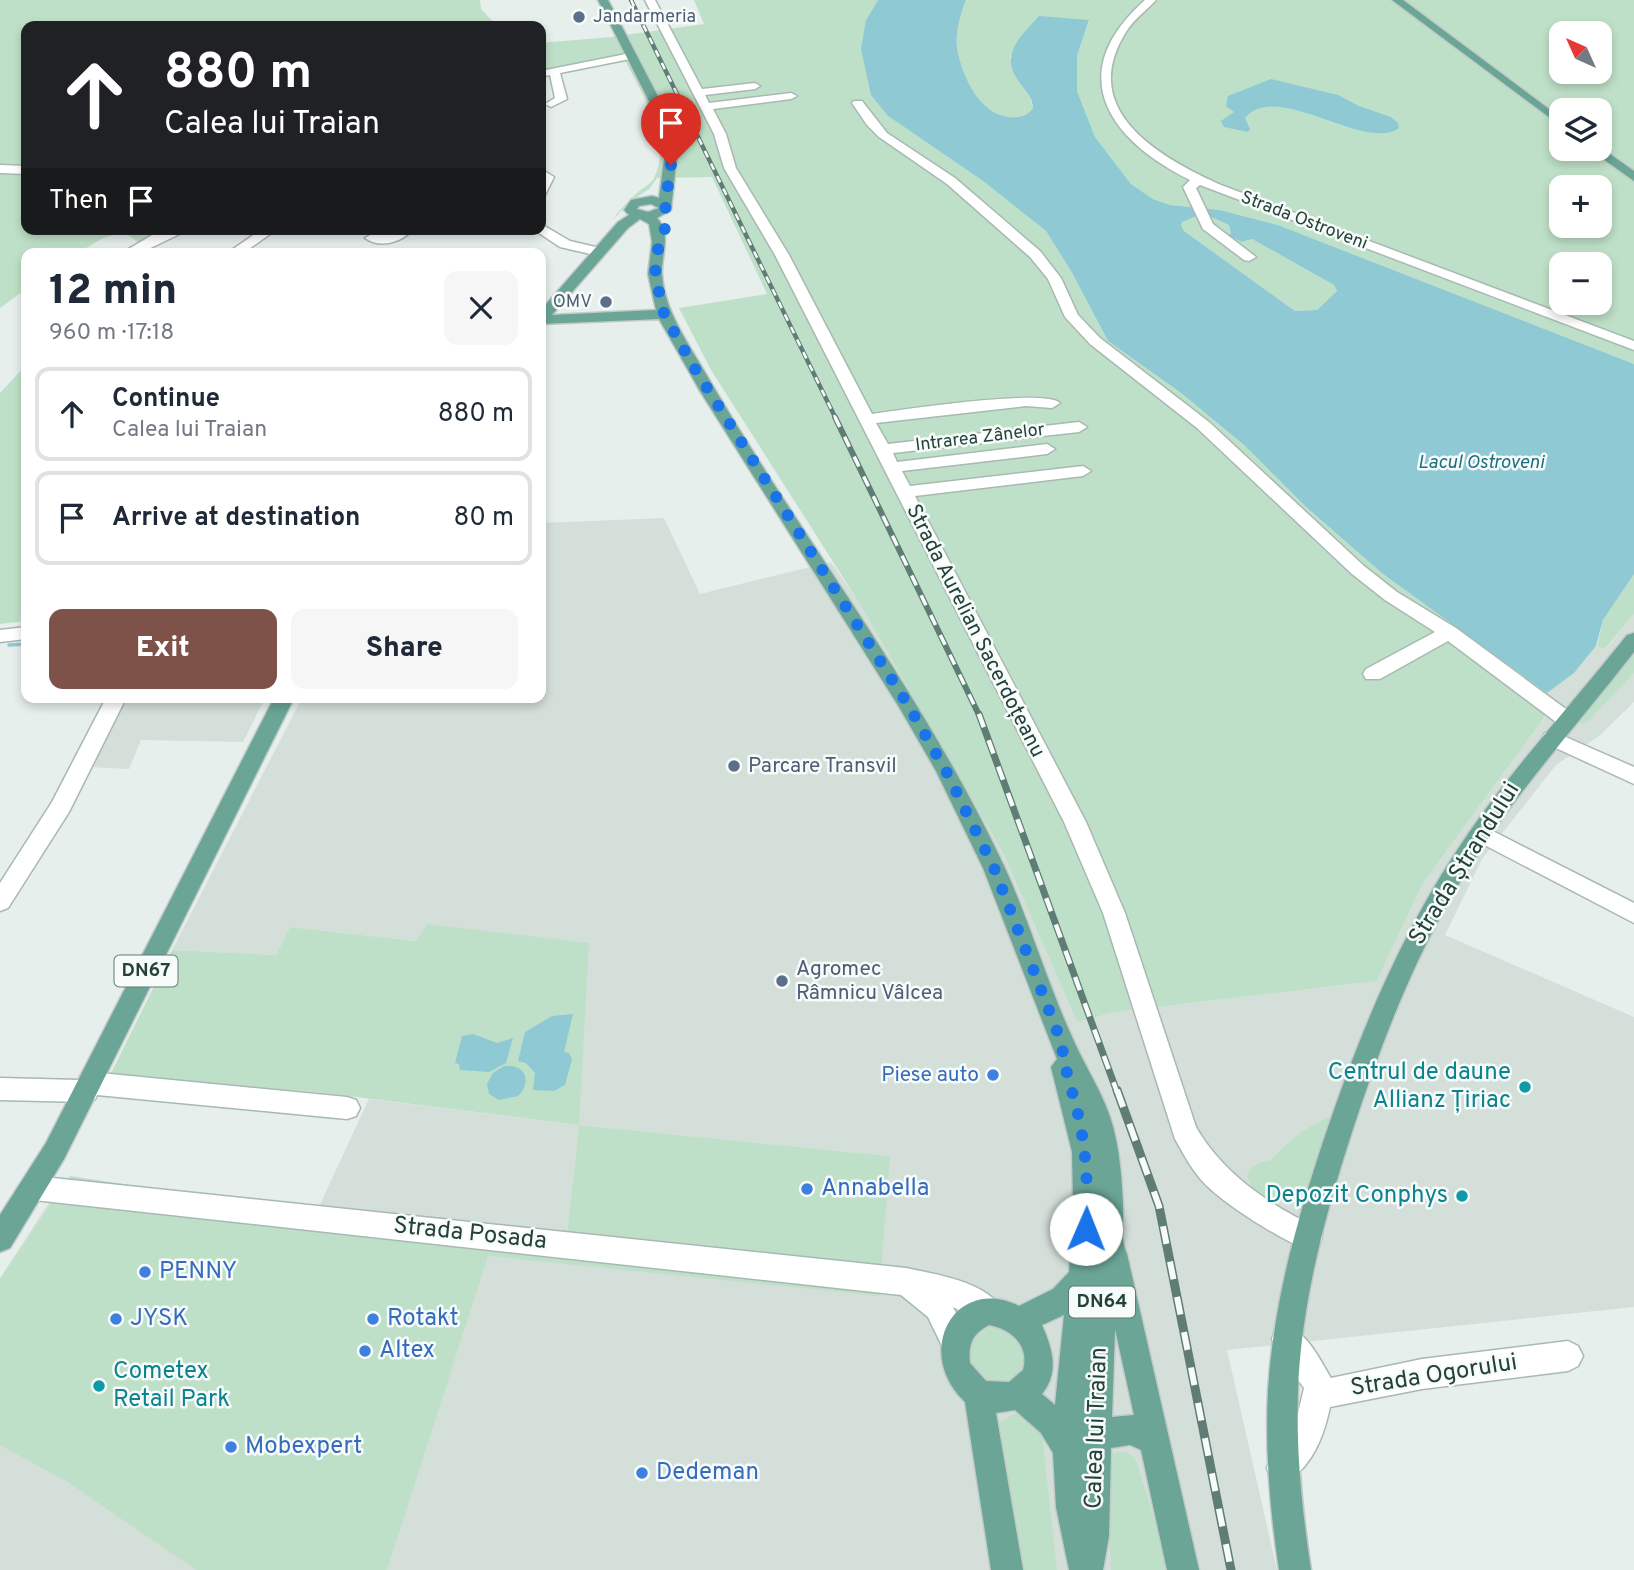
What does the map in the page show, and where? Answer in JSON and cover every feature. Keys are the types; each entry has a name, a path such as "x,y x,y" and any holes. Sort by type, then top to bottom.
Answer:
{"main road":[{"name":"Calea lui Traian","path":"603,0 673,137 664,233 659,242 655,274 664,314 695,369 908,705 946,771 994,868 1062,1044 1086,1088 1102,1133 1108,1170 1109,1234 1100,1339 1093,1525 1085,1570"},
{"path":"1397,0 1549,114"},
{"path":"1408,0 1549,105"},
{"path":"1612,151 1634,167"},
{"path":"1612,161 1634,177"},
{"path":"546,313 669,174"},
{"path":"639,210 665,207"},
{"path":"639,210 655,223 659,242"},
{"path":"546,319 664,314"},
{"name":"Strada Ștrandului","path":"1295,1570 1282,1468 1281,1415 1286,1339 1308,1237 1339,1132 1378,1021 1422,928 1481,833 1526,768 1634,639"},
{"name":"DN67","path":"0,1239 34,1188 88,1087 281,703"},
{"name":"Calea lui Traian","path":"1062,1044 1064,1069 1080,1123 1086,1163 1084,1270 1068,1450 1076,1530 1085,1570"},
{"path":"1109,1234 1183,1570"},
{"path":"1019,1320 1056,1304 1077,1287 1084,1270"},
{"path":"988,1311 998,1311 1019,1320 1033,1337 1040,1358 1037,1373 1030,1385 1019,1394 999,1399 978,1393 960,1376 955,1364 954,1340 967,1320 988,1311"},
{"path":"978,1393 1007,1570"},
{"path":"1019,1394 1052,1422 1068,1450"},
{"path":"1095,1438 1112,1430 1127,1428 1153,1440"}],"street":[{"name":"Strada Aurelian Sacerdoțeanu","path":"650,0 720,134 730,167 782,256 1090,855 1133,968 1173,1101 1197,1154 1216,1177 1289,1228 1308,1237"},
{"name":"Strada Ostroveni","path":"1151,0 1126,23 1116,39 1107,65 1107,86 1120,121 1135,139 1164,162 1198,180 1634,346"},
{"path":"546,72 631,56"},
{"path":"551,104 561,99 554,70"},
{"path":"701,100 755,86"},
{"path":"701,100 791,96"},
{"path":"858,103 883,135 951,181 1035,254 1054,278 1072,317 1083,330 1231,450 1374,584 1449,632 1559,729 1634,776"},
{"path":"0,169 21,170"},
{"path":"1198,180 1189,187 1200,213 1217,234 1249,257"},
{"path":"546,231 565,244 602,248"},
{"path":"138,248 165,235"},
{"path":"242,248 262,235"},
{"path":"372,238 393,240 402,235"},
{"path":"866,419 1026,401 1052,403"},
{"name":"Intrarea Zânelor","path":"881,450 1079,427"},
{"path":"891,468 1047,449"},
{"path":"903,492 1083,471"},
{"path":"1373,674 1449,632"},
{"path":"0,902 61,806 113,703"},
{"path":"1481,833 1634,914"},
{"path":"0,1090 88,1087 347,1108"},
{"name":"Strada Posada","path":"34,1188 906,1282 952,1290 988,1311"},
{"path":"906,1282 923,1292 938,1307 954,1340"},
{"path":"1282,1468 1300,1451 1313,1424 1319,1387 1310,1368 1286,1339"},
{"name":"Strada Ogorului","path":"1319,1387 1324,1392 1334,1393 1422,1374 1567,1356"}],"shaded area":[{"path":"664,518 700,594 831,562 858,601 1004,855 1077,1022 1115,1012 1377,981 1423,883 1544,718 1547,693 1574,673 1596,646 1605,650 1634,614 1634,702 1599,736 1556,765 1482,859 1445,935 1634,1017 1634,1307 1227,1350 1277,1570 0,1570 0,1278 52,1198 489,1255 890,1156 579,1125 416,941 290,927 276,955 172,950 299,703 546,703 546,523"},
{"path":"120,703 262,703 243,742 141,740 129,769 89,767"},
{"path":"369,1099 579,1125 567,1233 316,1213"}],"green space":[{"path":"0,0 480,0 481,9 492,21 21,21 21,235 114,235 86,248 21,248 21,293 0,308"},
{"path":"694,0 878,0 866,20 888,116 983,181 1046,231 1071,271 1108,341 1181,393 1244,445 1306,507 1383,574 1547,693 1544,718 1423,883 1377,981 1115,1012 1077,1022 1004,855 858,601 711,370 679,308 767,294 712,177 657,178 649,189 628,203 612,221 627,202 653,180 659,163 657,132 646,100 623,56 546,71 546,43 704,24"},
{"path":"966,0 1634,0 1634,364 1278,225 1220,210 1170,205 1153,199 1131,184 1095,137 1077,91 1077,56 1089,21 1010,56 1018,80 1028,92 1033,108 1016,117 999,114 990,109 975,94 964,74 958,53 958,26"},
{"path":"1197,216 1209,216 1229,225 1231,234 1242,242 1252,239 1334,285 1337,291 1317,310 1295,311 1184,231 1180,226 1182,222"},
{"path":"128,235 161,235 139,243"},
{"path":"21,370 21,622 0,624 0,393"},
{"path":"1634,574 1634,614 1604,650 1597,646 1603,620"},
{"path":"1634,655 1634,673 1586,723 1580,724 1592,703"},
{"path":"427,924 589,943 579,1125 324,1093 110,1075 172,950 276,955 290,927 416,941"},
{"path":"1334,1115 1305,1199 1278,1201 1255,1191 1247,1175 1254,1166 1271,1160 1300,1134"},
{"path":"579,1125 890,1156 879,1296 488,1256 387,1570 196,1570 66,1481 0,1445 0,1279 70,1176 316,1213 567,1233"},
{"path":"995,1326 1016,1337 1025,1352 1022,1369 1004,1385 982,1379 975,1372 969,1356 972,1340 985,1329"},
{"path":"1018,1412 1028,1415 1042,1433 1057,1570 1018,1570 996,1430 1001,1421"},
{"path":"1120,1451 1128,1452 1136,1460 1170,1570 1111,1570 1109,1455"}],"water":[{"name":"Lacul Ostroveni","path":"878,0 966,0 957,33 958,53 964,74 975,94 990,109 999,114 1019,117 1033,108 1011,64 1019,39 1039,16 1089,20 1077,56 1077,91 1095,137 1131,184 1153,199 1170,205 1220,210 1278,225 1634,364 1634,574 1603,620 1596,646 1574,673 1547,693 1383,574 1306,507 1244,445 1181,393 1108,341 1071,271 1046,231 983,181 888,116 871,95 861,49 866,20","holes":["1197,216 1209,216 1229,225 1231,234 1228,235 1242,242 1252,239 1334,285 1337,291 1317,310 1295,311 1184,231 1181,226 1182,222"]},
{"path":"1271,79 1338,95 1359,106 1391,117 1398,123 1399,128 1384,133 1365,132 1278,107 1259,108 1245,118 1250,129 1248,132 1224,127 1221,121 1234,112 1226,106 1228,96"},
{"path":"573,1014 564,1052 569,1053 572,1059 565,1085 554,1091 533,1090 535,1073 526,1063 518,1061 525,1032 552,1016"},
{"path":"473,1034 497,1043 513,1038 506,1063 489,1072 460,1070 459,1064 455,1063 462,1036"},
{"path":"504,1066 517,1068 526,1079 518,1096 499,1100 489,1094 487,1084 493,1073"}],"waterway":[{"path":"9,645 21,644"}],"railway":[{"path":"631,0 836,419"},
{"path":"835,417 979,715"},
{"path":"979,714 1117,1092"},
{"path":"1117,1090 1159,1206 1231,1570"}],"place":[{"name":"Jandarmeria","path":"579,17"},
{"name":"OMV","path":"606,302"},
{"name":"Parcare Transvil","path":"734,766"},
{"name":"Agromec Râmnicu Vâlcea","path":"782,981"},
{"name":"Piese auto","path":"993,1075"},
{"name":"Centrul de daune Allianz Țiriac","path":"1525,1087"},
{"name":"Annabella","path":"807,1189"},
{"name":"Depozit Conphys","path":"1462,1196"},
{"name":"PENNY","path":"145,1272"},
{"name":"JYSK","path":"116,1319"},
{"name":"Rotakt","path":"373,1319"},
{"name":"Altex","path":"365,1351"},
{"name":"Cometex Retail Park","path":"99,1386"},
{"name":"Mobexpert","path":"231,1447"},
{"name":"Dedeman","path":"642,1473"}],"route":[{"path":"671,165 665,205 667,216 655,261 659,301 664,314 681,348 908,705 946,771 994,868 1025,942 1062,1044 1064,1069 1080,1123 1086,1163 1086,1229"}]}
